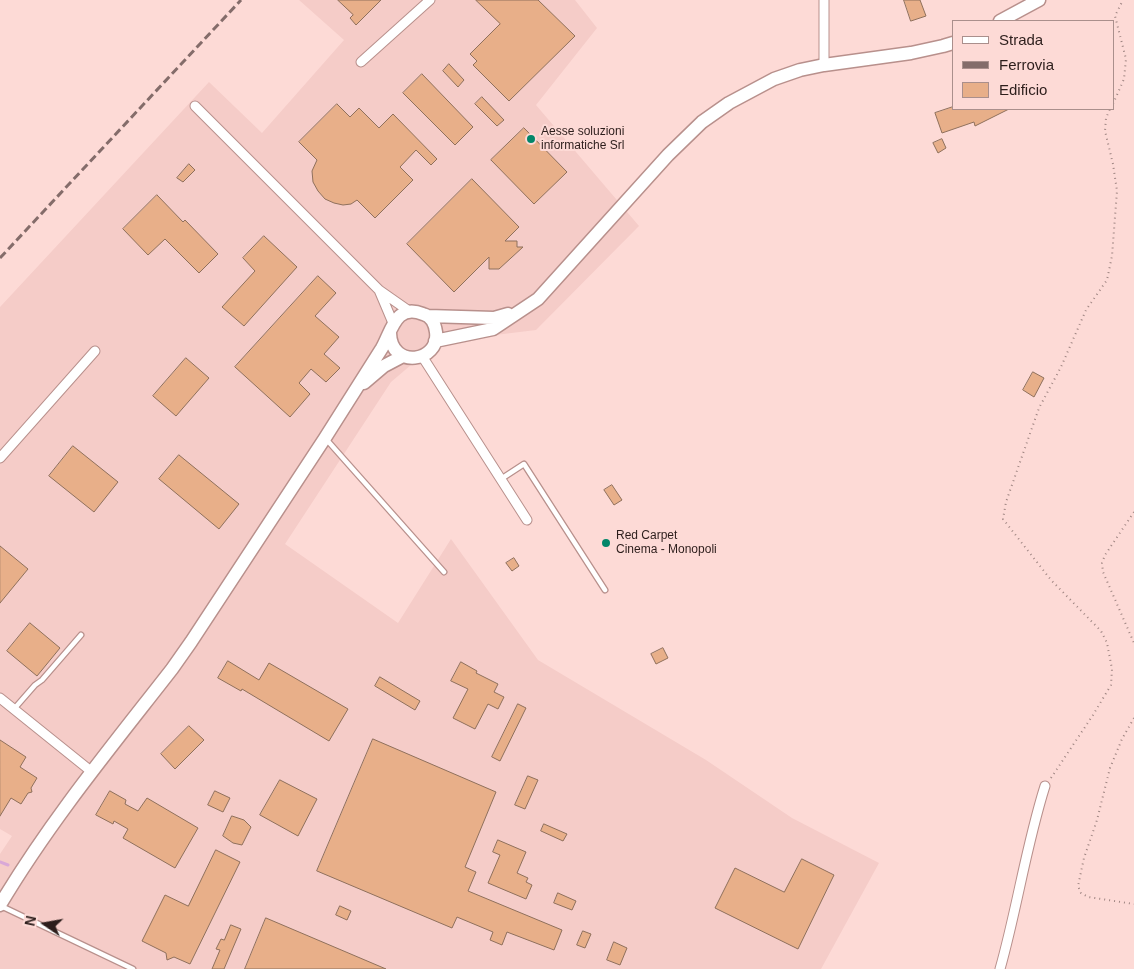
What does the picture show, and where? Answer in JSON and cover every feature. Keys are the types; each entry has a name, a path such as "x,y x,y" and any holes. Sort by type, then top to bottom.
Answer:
{"street":[{"path":"361,62 430,0"},
{"path":"824,0 824,64"},
{"path":"1002,20 1039,0"},
{"path":"435,341 493,329 538,299 668,155 702,122 729,103 774,79 824,64 911,53 952,42"},
{"path":"195,106 379,290 409,311"},
{"path":"379,290 391,328 390,341 393,349 403,356 412,358 422,356 429,351 435,341 436,330 428,316"},
{"path":"0,906 40,842 172,669 325,438 400,316 409,311 416,311 428,316 494,318 516,313"},
{"path":"0,458 95,350"},
{"path":"354,392 384,366 403,356"},
{"path":"422,356 527,520"},
{"path":"0,698 92,772"},
{"path":"1000,969 1036,816 1045,786"}],"lane":[{"path":"325,438 444,572"},
{"path":"501,479 524,464 605,590"},
{"path":"14,709 81,635"},
{"path":"0,906 133,969"}],"path":[{"path":"1114,102 1124,79 1126,58 1115,16 1123,0"},
{"path":"1045,786 1111,685 1112,669 1107,643 1101,631 1051,580 1003,519 1006,502 1039,408 1061,368 1086,310 1107,280 1112,256 1117,191 1105,131 1106,118 1110,110"},
{"path":"1134,512 1105,555 1102,563 1103,572 1134,643"},
{"path":"1134,718 1122,739 1110,768 1097,820 1084,858 1078,886 1081,893 1088,898 1134,904"}],"shaded area":[{"path":"299,0 575,0 597,28 536,105 639,226 536,330 438,342 391,382 285,544 398,623 451,539 538,660 706,760 792,818 879,863 821,969 0,969 0,854 12,836 0,829 0,307 209,82 262,133 344,40"}],"building":[{"path":"338,0 381,0 356,25 350,18 353,15"},
{"path":"476,0 538,0 575,36 509,101 473,65 477,61 470,54 500,24"},
{"path":"904,0 920,0 926,16 911,21"},
{"path":"449,64 464,80 458,87 443,71"},
{"path":"422,74 473,127 455,145 403,93"},
{"path":"482,97 504,120 497,126 475,104"},
{"path":"337,104 350,117 359,108 379,128 393,114 437,159 431,165 416,150 400,167 413,180 375,218 357,200 351,204 343,205 325,199 313,182 312,171 317,160 299,142"},
{"path":"952,107 952,110 1007,110 975,126 974,122 942,133 935,113"},
{"path":"524,128 567,172 534,204 491,160"},
{"path":"942,139 946,148 938,153 933,143"},
{"path":"189,164 195,170 183,182 177,178"},
{"path":"472,179 519,227 505,241 517,241 517,247 523,247 499,269 489,269 489,257 454,292 407,244"},
{"path":"157,195 218,254 199,273 165,239 148,255 123,229"},
{"path":"264,236 297,267 244,326 222,307 255,271 243,258"},
{"path":"318,276 336,293 315,316 339,337 324,354 340,368 326,382 311,369 299,383 310,394 290,417 235,367"},
{"path":"186,358 209,378 176,416 153,396"},
{"path":"1033,372 1044,378 1034,397 1023,390"},
{"path":"73,446 118,482 94,512 49,476"},
{"path":"179,455 239,504 219,529 159,479"},
{"path":"612,485 622,500 614,505 604,490"},
{"path":"0,546 28,569 0,603"},
{"path":"514,558 519,566 512,571 506,563"},
{"path":"30,623 60,648 37,676 7,651"},
{"path":"663,648 668,658 656,664 651,654"},
{"path":"228,661 259,680 269,663 348,709 329,741 242,689 241,691 218,678"},
{"path":"461,662 477,671 476,673 498,684 494,692 504,697 498,709 488,704 475,729 453,718 468,689 451,681"},
{"path":"380,677 420,701 415,710 375,686"},
{"path":"518,704 526,708 500,761 492,757"},
{"path":"189,726 204,740 175,769 161,754"},
{"path":"373,739 496,792 465,867 476,872 468,891 562,930 554,950 507,932 502,945 490,940 493,932 457,917 452,928 317,871"},
{"path":"0,740 26,757 20,767 37,778 31,788 32,792 28,793 21,804 11,798 0,816"},
{"path":"528,776 538,780 525,809 515,805"},
{"path":"280,780 317,799 298,836 260,815"},
{"path":"110,791 126,800 125,804 138,811 147,798 198,828 175,868 123,838 128,829 114,821 113,824 96,815"},
{"path":"215,791 230,798 223,812 208,805"},
{"path":"232,816 244,820 251,827 242,845 233,843 223,836"},
{"path":"544,824 567,834 563,841 541,831"},
{"path":"498,840 526,852 517,873 528,878 526,882 532,885 526,899 488,883 500,855 493,852"},
{"path":"216,850 240,862 190,964 174,957 167,960 166,953 142,941 165,895 188,906"},
{"path":"802,859 834,875 798,949 715,908 735,868 784,892"},
{"path":"558,893 576,901 572,910 554,903"},
{"path":"340,906 351,911 347,920 336,915"},
{"path":"266,918 386,969 245,969"},
{"path":"231,925 241,929 224,969 212,969 220,950 216,949 221,939 224,940"},
{"path":"583,931 591,934 585,948 577,945"},
{"path":"614,942 627,948 620,965 607,960"}],"waterway":[{"path":"0,862 8,865"}],"railway":[{"path":"0,258 241,0"}],"place":[{"name":"Aesse soluzioni informatiche Srl","path":"531,139"},
{"name":"Red Carpet Cinema - Monopoli","path":"606,543"}]}
